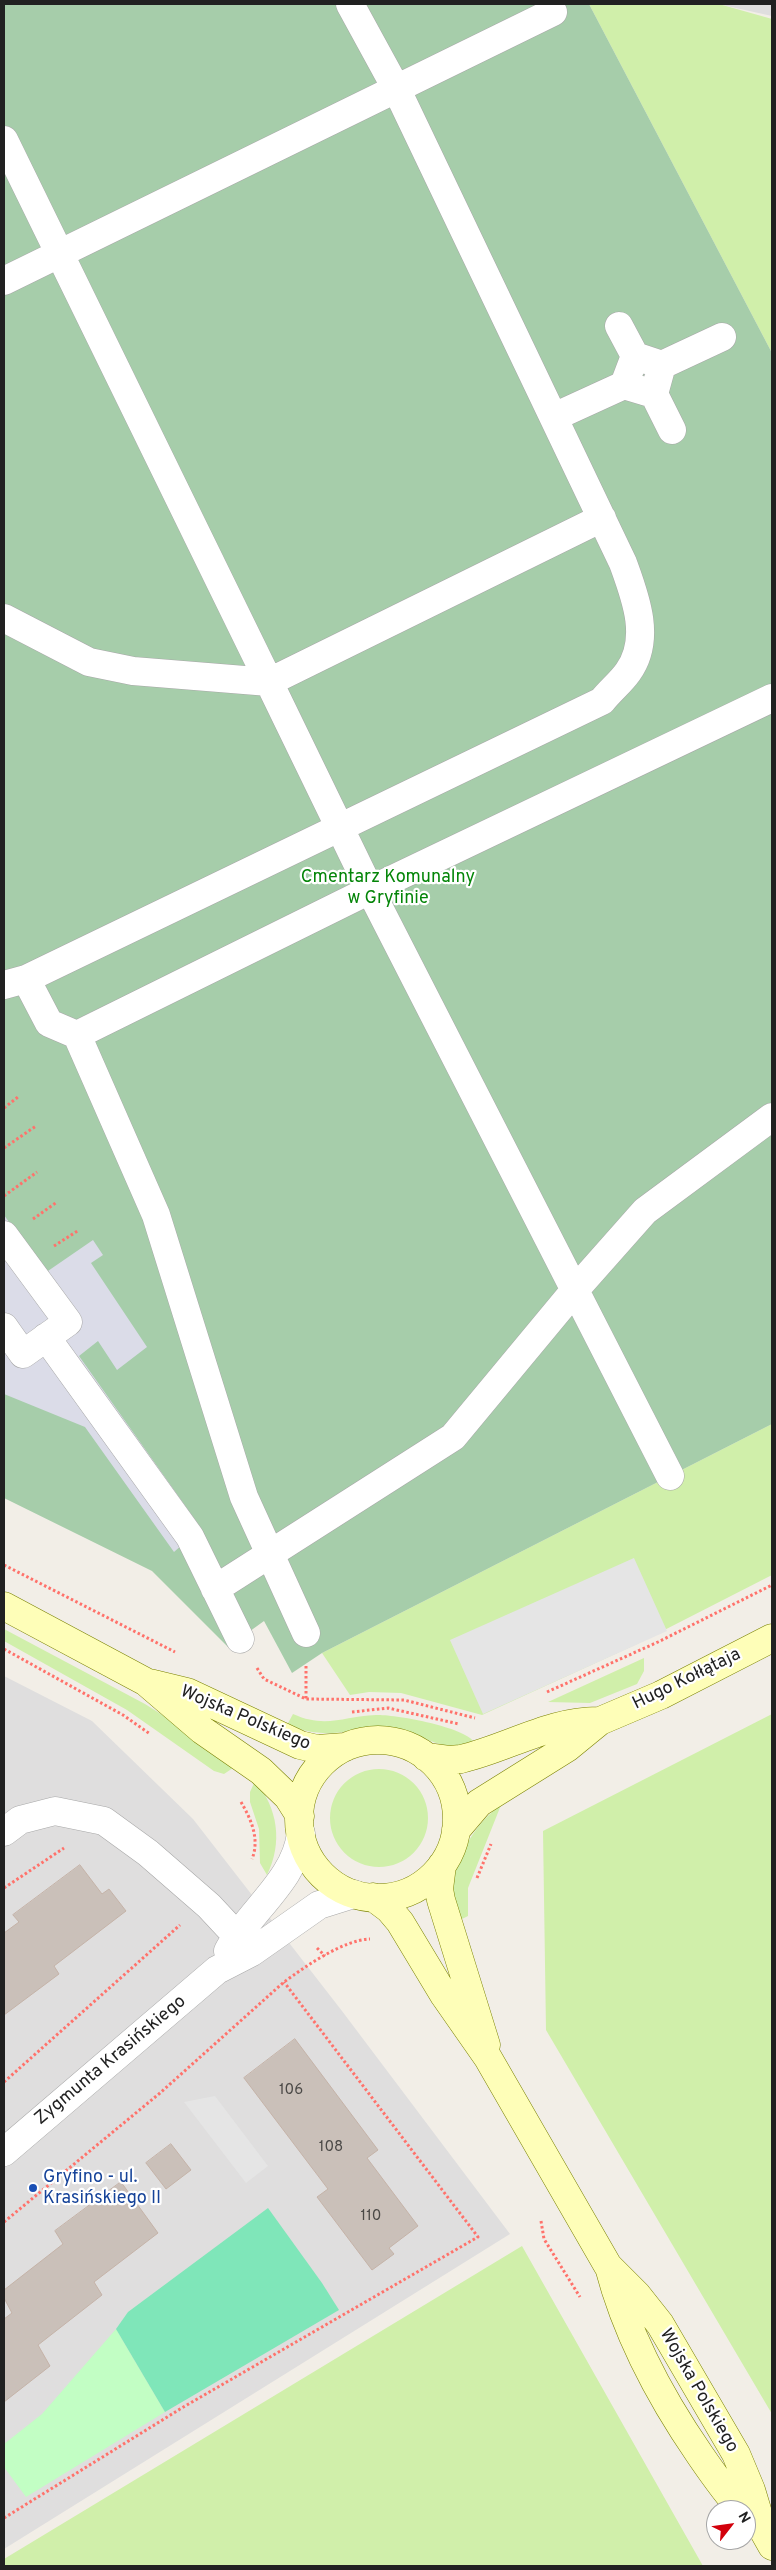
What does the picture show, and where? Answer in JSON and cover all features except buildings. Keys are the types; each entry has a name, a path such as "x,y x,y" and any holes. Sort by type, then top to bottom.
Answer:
{"main road":[{"name":"Wojska Polskiego","path":"4,1606 146,1682 202,1730 261,1771 288,1798 300,1824"},
{"name":"Hugo Kołłątaja","path":"456,1830 464,1818 479,1803 567,1748 600,1720 661,1695 772,1638"},
{"name":"Wojska Polskiego","path":"146,1682 187,1692 300,1745 316,1749 345,1748"},
{"name":"Hugo Kołłątaja","path":"426,1757 449,1760 484,1752 555,1727 588,1720 600,1720"},
{"path":"366,1741 387,1741 408,1746 426,1757 441,1771 451,1788 456,1809 456,1830 451,1848 442,1865 429,1879 413,1890 393,1896 363,1895 337,1885 322,1873 308,1855 300,1824 303,1796 311,1778 326,1760 345,1748 366,1741"},
{"name":"Wojska Polskiego","path":"442,1865 439,1876 440,1894 482,2026 488,2058"},
{"name":"Wojska Polskiego","path":"363,1895 389,1910 400,1922 444,1995 488,2058 608,2266 620,2307 647,2367 688,2437 735,2500"},
{"name":"Wojska Polskiego","path":"608,2266 637,2295 660,2324 701,2392 736,2454 751,2490 760,2530"}],"street":[{"path":"306,1633 244,1496 156,1215 77,1035 49,1023 15,982 602,700 629,670 640,640 638,604 623,563 397,90 350,4"},
{"path":"4,282 553,12"},
{"path":"4,140 338,826 670,1476"},
{"path":"619,326 635,356 662,365 722,337"},
{"path":"624,385 635,356"},
{"path":"662,365 654,394 672,430"},
{"path":"554,417 624,385 654,394"},
{"path":"4,618 89,662 133,671 269,682 602,518"},
{"path":"77,1035 370,890 772,698"},
{"path":"215,1589 453,1437 575,1290 644,1211 772,1117"},
{"path":"4,1235 68,1322 23,1354 4,1327"},
{"path":"46,1337 190,1537 240,1639"},
{"path":"9,1822 55,1811 104,1821 155,1859 209,1906 236,1936"},
{"name":"Zygmunta Krasińskiego","path":"217,1970 236,1936 287,1872 300,1847 300,1824"},
{"name":"Zygmunta Krasińskiego","path":"4,2152 217,1970 252,1952 319,1905 363,1895"}],"path":[{"path":"4,1108 18,1097"},
{"path":"4,1148 36,1126"},
{"path":"4,1196 37,1172"},
{"path":"4,1565 181,1655"},
{"path":"545,1693 658,1642 772,1585"},
{"path":"264,1680 306,1699 404,1700 484,1720"},
{"path":"347,1713 388,1708 447,1720 478,1732 484,1752"},
{"path":"475,1881 493,1839"},
{"path":"4,1888 70,1844"},
{"path":"4,2222 160,2093 284,1982 306,1966 359,1939 372,1938 378,1944"},
{"path":"4,2518 185,2406 478,2237 284,1982"},
{"path":"540,2214 544,2239 585,2304"}],"shaded area":[{"path":"718,4 772,4 772,16"},
{"path":"4,1215 45,1273 93,1240 103,1255 91,1263 147,1347 117,1370 98,1341 79,1356 201,1528 174,1552 85,1427 4,1394"},
{"path":"634,1558 667,1631 483,1714 450,1640"},
{"path":"4,1676 92,1721 193,1819 342,2011 510,2234 4,2549"},
{"path":"215,2096 268,2166 246,2183 184,2102"}],"green space":[{"name":"Cmentarz Komunalny w Gryfinie","path":"4,4 589,4 772,353 772,1424 322,1653 292,1673 264,1621 228,1647 152,1571 4,1498"},
{"path":"589,4 719,4 772,19 772,353"},
{"path":"772,1424 772,1575 637,1644 482,1715 401,1693 369,1692 350,1695 322,1653"},
{"path":"4,1629 145,1704 183,1728 236,1766 224,1774 214,1771 127,1710 4,1641"},
{"path":"644,1658 644,1671 637,1684 590,1703 548,1702"},
{"path":"293,1714 315,1721 376,1715 398,1717 428,1722 457,1731 468,1736 474,1742 463,1746 442,1745 400,1729 389,1727 372,1727 336,1733 314,1732 287,1725"},
{"path":"772,1714 772,2414 546,2030 543,1831"},
{"path":"379,1769 398,1773 414,1783 424,1799 428,1818 424,1837 414,1853 398,1863 379,1867 360,1863 344,1853 334,1837 330,1818 334,1799 344,1783 360,1773"},
{"path":"255,1781 269,1803 276,1826 275,1851 267,1875 260,1863 259,1829 250,1802 250,1792"},
{"path":"501,1805 468,1888 468,1916 458,1921 453,1890 454,1875 458,1864 476,1830"},
{"path":"268,2208 339,2310 165,2412 116,2329 128,2312"},
{"path":"522,2246 703,2566 4,2566 4,2559"},
{"path":"116,2329 165,2412 26,2497 4,2467 4,2444 42,2414"}],"place":[{"name":"Gryfino - ul. Krasińskiego II","path":"33,2188"}]}
